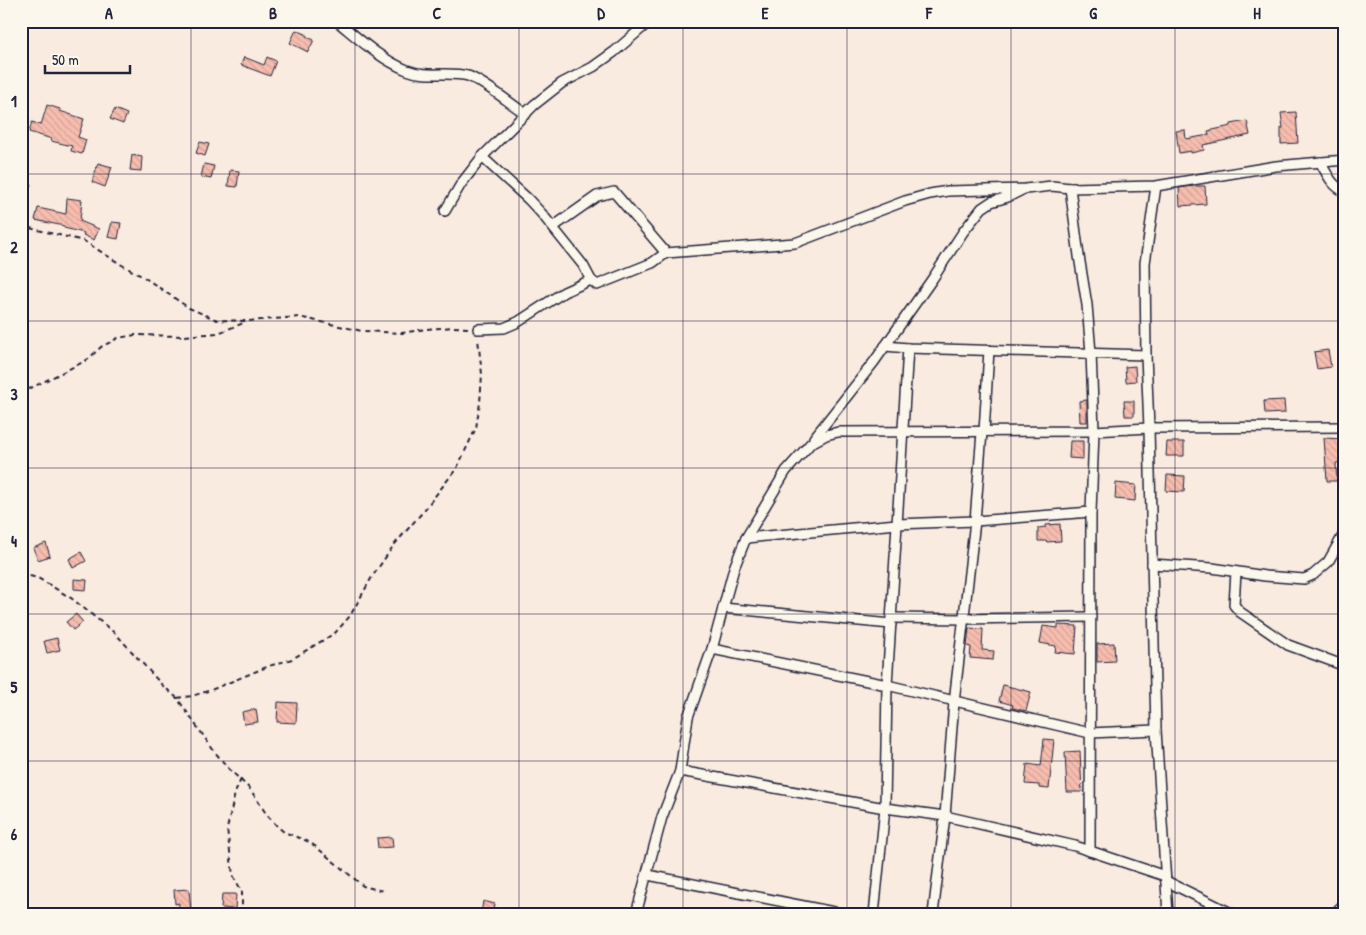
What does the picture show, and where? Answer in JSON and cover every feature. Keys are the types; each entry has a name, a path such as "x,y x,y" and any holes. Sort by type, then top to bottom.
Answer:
{"street":[{"path":"337,21 380,55 407,70 427,75 453,74 469,76 526,114"},
{"path":"444,211 461,184 482,157 534,105 562,83 593,67 614,52 650,21"},
{"path":"482,157 528,199 583,264 591,280 597,285 652,263 666,253 795,243 905,201 930,194 948,191 1025,189 1052,186 1070,188 1156,186 1276,166 1345,160"},
{"path":"1320,162 1331,182 1345,192"},
{"path":"1156,186 1145,263 1146,355 1156,730 1168,914"},
{"path":"1070,188 1087,305 1094,431 1091,512 1090,851"},
{"path":"636,914 662,817 680,771 688,717 712,650 734,568 746,538 786,471 811,443 885,346 958,239 982,208 991,202 1025,189"},
{"path":"553,227 597,196 614,192 666,253"},
{"path":"478,329 504,328 518,322 564,292 591,280"},
{"path":"885,346 1146,355"},
{"path":"874,914 884,808 891,621 908,348"},
{"path":"933,914 945,816 954,702 975,521 989,350"},
{"path":"811,443 826,435 838,432 904,433 1094,431 1149,428 1345,427"},
{"path":"746,538 897,524 975,521 1091,512"},
{"path":"1152,564 1212,568 1265,576 1307,579 1328,562 1345,532"},
{"path":"1236,572 1234,605 1240,612 1288,644 1345,666"},
{"path":"723,608 891,621 1091,617"},
{"path":"712,650 888,685 1090,733 1156,730"},
{"path":"680,771 884,808 945,816 1075,846 1165,879 1232,914"},
{"path":"648,875 844,914"},
{"path":"1334,914 1345,903"}],"path":[{"path":"21,226 84,241 145,278 189,308 217,320 249,321 299,317 362,331 402,333 454,327 478,329 482,374 476,428 457,468 394,545 372,577 350,616 335,633 292,659 268,666 210,690 192,696 177,698"},
{"path":"21,394 87,360 101,347 118,338 135,335 184,336 218,333 249,321"},
{"path":"21,574 38,578 71,598 116,634 162,685 177,698 214,751 250,789 267,815 284,832 308,841 364,886 383,891"},
{"path":"241,779 234,793 227,829 234,875 242,892 242,914"}],"building":[{"path":"296,30 314,40 308,52 290,43"},
{"path":"244,57 264,65 267,57 276,61 270,76 241,65"},
{"path":"47,105 84,119 78,137 86,140 82,154 71,151 72,146 51,141 52,139 29,132 32,122 41,125"},
{"path":"115,109 127,114 123,124 110,119"},
{"path":"1296,112 1298,143 1281,144 1281,128 1283,128 1281,113"},
{"path":"1247,121 1250,135 1203,145 1204,150 1179,153 1176,131 1185,130 1186,139 1209,135 1208,131"},
{"path":"200,142 209,144 205,156 196,153"},
{"path":"132,155 142,157 141,171 130,170"},
{"path":"98,163 112,167 105,187 92,182"},
{"path":"204,164 214,166 211,179 201,177"},
{"path":"230,170 239,171 237,187 228,186"},
{"path":"21,181 31,184 28,193 21,190"},
{"path":"1205,186 1206,204 1180,206 1179,188"},
{"path":"67,198 82,200 80,221 99,229 94,240 83,235 84,233 64,228 64,226 35,220 38,208 66,214"},
{"path":"112,222 121,223 118,239 108,237"},
{"path":"1328,350 1331,367 1317,369 1314,352"},
{"path":"1135,366 1136,381 1126,382 1125,367"},
{"path":"1087,400 1087,422 1080,422 1079,401"},
{"path":"1284,400 1285,413 1265,414 1264,401"},
{"path":"1124,401 1134,401 1134,416 1125,416"},
{"path":"1324,438 1344,439 1344,462 1336,463 1337,481 1327,481"},
{"path":"1070,441 1083,441 1083,459 1069,458"},
{"path":"1167,442 1184,442 1184,456 1166,456"},
{"path":"1167,475 1185,476 1184,492 1166,491"},
{"path":"1116,483 1136,485 1135,501 1115,499"},
{"path":"1060,524 1061,541 1038,541 1038,528 1046,527 1046,525"},
{"path":"46,543 50,556 38,560 33,548"},
{"path":"81,552 86,561 73,568 69,559"},
{"path":"74,579 87,580 86,590 74,589"},
{"path":"76,614 83,622 73,630 66,622"},
{"path":"1058,625 1077,626 1075,654 1055,652 1056,646 1040,643 1043,626 1058,628"},
{"path":"969,628 983,629 982,650 994,651 993,660 970,658 971,647 967,646"},
{"path":"57,638 60,650 47,653 44,641"},
{"path":"1114,643 1115,661 1097,662 1097,644"},
{"path":"1003,685 1031,692 1026,711 1012,708 1013,705 999,701"},
{"path":"278,702 297,703 296,723 277,722"},
{"path":"256,709 258,722 244,724 242,712"},
{"path":"1044,739 1054,740 1049,789 1039,788 1039,785 1025,784 1027,764 1041,766"},
{"path":"1080,751 1082,792 1067,792 1065,752"},
{"path":"392,837 393,847 378,848 377,838"},
{"path":"189,889 191,914 178,914 179,903 175,904 174,890"},
{"path":"222,894 236,894 235,909 221,908"},
{"path":"483,901 495,904 493,914 481,914"}]}
